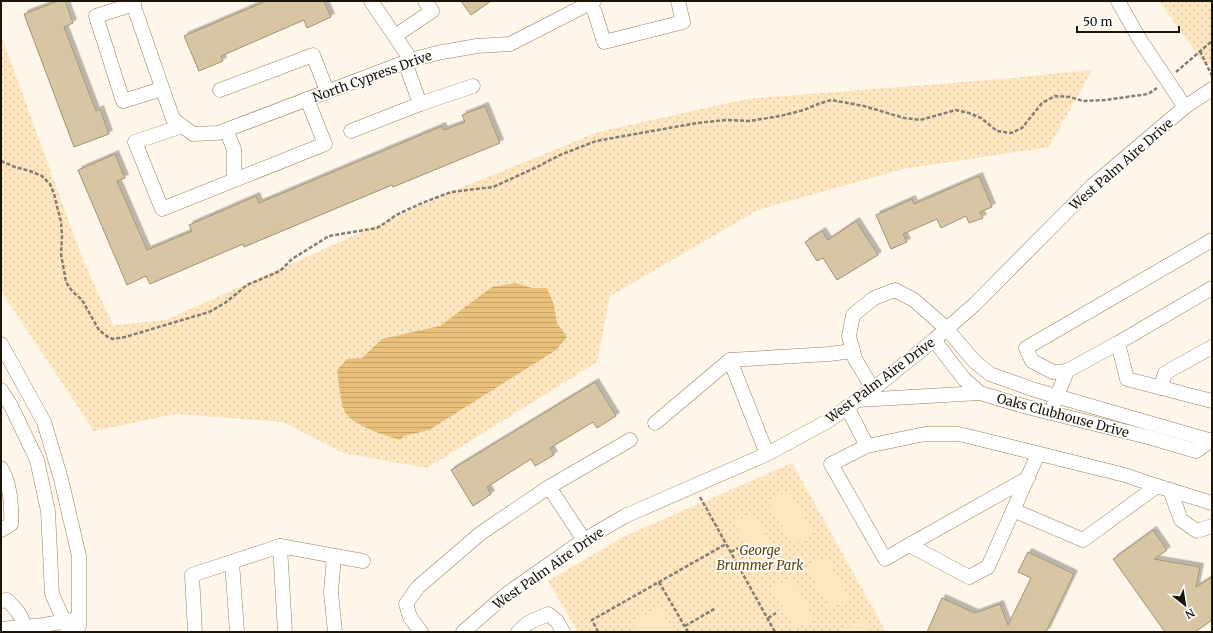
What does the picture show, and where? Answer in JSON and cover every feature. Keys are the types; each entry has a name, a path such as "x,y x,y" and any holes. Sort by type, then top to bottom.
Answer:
{"street":[{"path":"371,1 395,36 408,61 420,104"},
{"path":"395,36 432,11 425,1"},
{"path":"592,2 604,42 683,22 678,1"},
{"path":"1118,1 1140,40 1185,107"},
{"path":"162,88 124,102 96,16 133,2 173,119 182,126"},
{"name":"North Cypress Drive","path":"182,126 194,134 218,133 408,61 450,50 477,46 510,44 592,2"},
{"path":"220,90 313,55 327,91"},
{"path":"351,131 420,104 473,86"},
{"name":"West Palm Aire Drive","path":"463,632 508,593 584,540 625,516 767,454 828,421 873,389 934,340 975,304 1092,186 1185,107 1212,89"},
{"path":"182,126 135,142 162,209 325,144 307,99"},
{"path":"226,130 234,149 234,180"},
{"path":"1212,240 1026,348 1032,361 1053,372 1067,370 1118,343 1212,288"},
{"name":"Oaks Clubhouse Drive","path":"873,389 855,359 849,336 853,315 874,298 895,290 914,300 947,329 974,361 990,374 1057,397 1212,440"},
{"name":"Oaks Clubhouse Drive","path":"934,340 964,379 980,393 1027,407 1148,437 1196,451 1212,440"},
{"path":"1118,343 1127,379 1211,401"},
{"path":"1,344 6,365 44,422 61,479 79,556 77,626 1,629"},
{"path":"1162,388 1165,373 1212,347"},
{"path":"655,423 730,360 829,354 853,351"},
{"path":"730,360 767,454"},
{"path":"1051,412 1067,370"},
{"path":"1,390 11,406 37,460 48,511 52,594 66,626"},
{"path":"867,446 852,403 980,393"},
{"path":"1028,478 886,559 831,464 867,446 924,434 959,434 1126,475 1212,503"},
{"path":"421,632 410,617 406,604 418,587 481,533 549,487 630,440"},
{"path":"910,545 969,577 988,567 1038,454"},
{"path":"1,468 6,477 12,504 12,524 1,530"},
{"path":"549,487 584,540"},
{"path":"1014,510 1083,540 1164,488"},
{"path":"1164,488 1182,520 1197,531 1212,526"},
{"path":"280,546 285,632"},
{"path":"196,632 192,575 280,546 363,561"},
{"path":"334,556 331,592 335,632"},
{"path":"232,562 237,632"},
{"path":"1,601 7,600 19,611 24,629"},
{"path":"518,632 528,623 548,614 557,622 563,632"}],"path":[{"path":"1,161 15,167 30,170 42,176 50,184 61,222 61,254 66,282 72,291 82,300 99,330 113,339 125,337 208,312 225,303 247,285 280,271 292,259 330,236 377,228 396,215 451,192 493,187 560,155 596,141 697,123 726,120 749,121 780,116 804,110 831,100 864,106 904,118 920,120 956,110 981,118 998,131 1011,132 1022,128 1042,103 1055,96 1070,97 1083,101 1105,100 1148,94 1167,80 1212,41"},
{"path":"1200,51 1212,77"},
{"path":"694,486 775,632"},
{"path":"598,632 592,620 726,544"},
{"path":"731,552 738,548"},
{"path":"660,582 688,632"},
{"path":"685,626 716,608"},
{"path":"768,618 776,613"}],"green space":[{"path":"1159,1 1212,1 1212,62 1206,66"},
{"path":"1,35 83,260 113,325 166,320 451,192 598,132 747,99 1002,79 1092,70 1049,147 903,169 758,210 610,296 597,362 427,468 343,453 283,422 175,414 94,431 1,291"},
{"name":"George Brummer Park","path":"792,463 886,632 578,632 548,581 625,536"},
{"path":"788,490 814,533 793,545 768,502"},
{"path":"752,512 777,553 759,564 734,523"},
{"path":"826,557 849,598 831,609 807,568"},
{"path":"791,577 814,618 795,629 772,588"},
{"path":"659,607 674,632 638,632 632,622"},
{"path":"863,619 871,632 844,632 843,630"}],"shaded area":[{"path":"516,283 532,288 547,288 554,305 557,323 567,337 556,350 429,430 404,436 400,440 364,427 347,415 341,400 337,370 347,359 362,358 382,339 440,326 492,287"}],"building":[{"path":"58,1 65,1 73,23 64,27 96,111 100,109 109,134 74,147 24,14"},
{"path":"266,1 324,1 331,17 307,28 304,20 221,56 223,61 199,71 184,36"},
{"path":"461,1 491,1 471,15"},
{"path":"485,106 500,143 393,187 392,185 244,247 243,244 150,284 146,276 127,285 78,170 115,154 125,178 117,181 147,250 192,231 189,225 256,196 259,203 442,126 444,130 465,122 462,115"},
{"path":"979,176 992,207 980,212 983,218 969,223 966,216 941,228 937,219 903,234 907,242 891,249 876,215 912,199 914,204"},
{"path":"856,221 878,255 837,280 823,258 817,261 805,242 822,231 828,240"},
{"path":"595,382 616,416 597,428 593,422 550,448 554,455 535,466 531,459 487,487 491,494 473,506 451,470"},
{"path":"1153,530 1167,550 1154,559 1200,567 1196,587 1212,577 1212,620 1195,632 1165,632 1113,559"},
{"path":"1028,552 1074,574 1046,632 927,632 942,598 975,613 1000,604 1008,625 1031,578 1018,572"}]}
